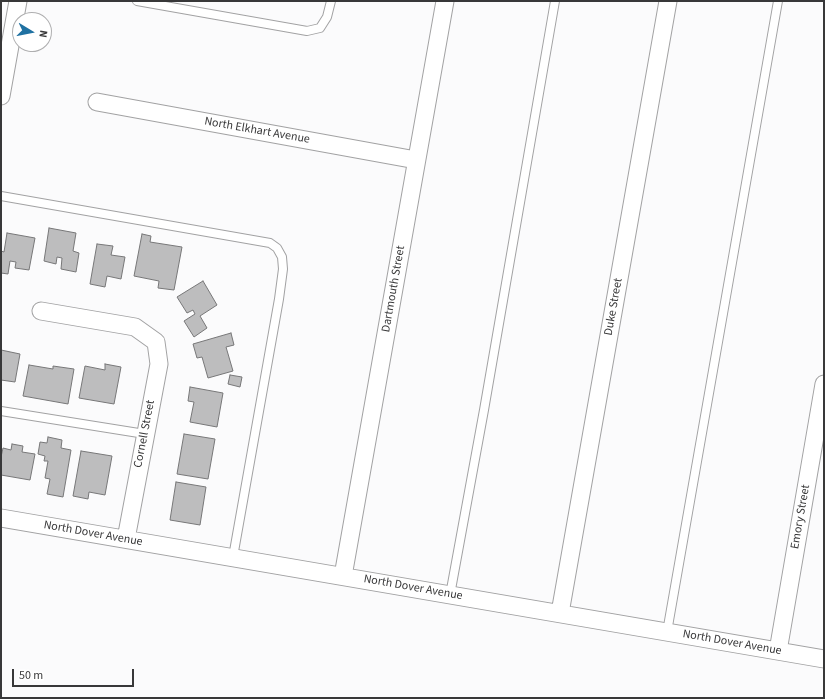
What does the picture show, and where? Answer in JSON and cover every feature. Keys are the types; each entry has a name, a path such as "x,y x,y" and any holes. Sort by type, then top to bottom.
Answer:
{"street":[{"path":"1,96 18,1"},
{"name":"Dartmouth Street","path":"342,576 445,1"},
{"name":"Duke Street","path":"560,613 668,1"},
{"name":"North Elkhart Avenue","path":"97,102 416,160"},
{"name":"Cornell Street","path":"40,311 136,327 156,342 158,364 126,539"},
{"name":"Emory Street","path":"778,651 820,430 824,384"},
{"name":"North Dover Avenue","path":"1,518 824,658"}],"lane":[{"path":"137,1 307,30 320,28 327,17 331,1"},
{"path":"450,595 487,394 555,1"},
{"path":"668,632 778,1"},
{"path":"1,196 270,243 277,248 282,257 283,270 279,299 233,558"},
{"path":"1,411 145,434"}],"building":[{"path":"49,228 76,233 73,251 79,253 76,272 61,269 62,258 57,257 56,264 44,261"},
{"path":"7,233 35,238 29,270 15,268 16,262 10,261 8,274 1,273 1,251 4,252"},
{"path":"142,234 151,236 150,242 182,247 174,290 158,288 159,281 134,276"},
{"path":"97,244 113,246 111,255 125,257 121,279 107,276 105,287 90,284"},
{"path":"203,281 217,305 200,316 207,328 194,337 184,321 195,314 193,310 187,313 177,297"},
{"path":"231,333 234,345 226,347 233,371 208,378 202,357 197,358 193,344"},
{"path":"1,350 20,354 15,382 1,380"},
{"path":"105,364 121,367 114,404 79,398 85,366 105,370"},
{"path":"29,365 53,369 53,366 74,369 68,404 23,396"},
{"path":"230,375 242,377 240,387 228,384"},
{"path":"190,387 223,393 217,427 190,422 194,402 188,401"},
{"path":"184,434 215,439 208,479 177,474"},
{"path":"48,437 62,440 61,448 71,450 63,497 47,494 50,479 45,478 48,461 44,461 45,456 38,454 40,442 47,443"},
{"path":"12,444 23,446 22,452 35,454 30,480 1,475 1,457 3,448 11,450"},
{"path":"81,451 112,456 105,495 89,492 88,499 73,496"},
{"path":"176,482 206,487 200,525 170,520"}]}
